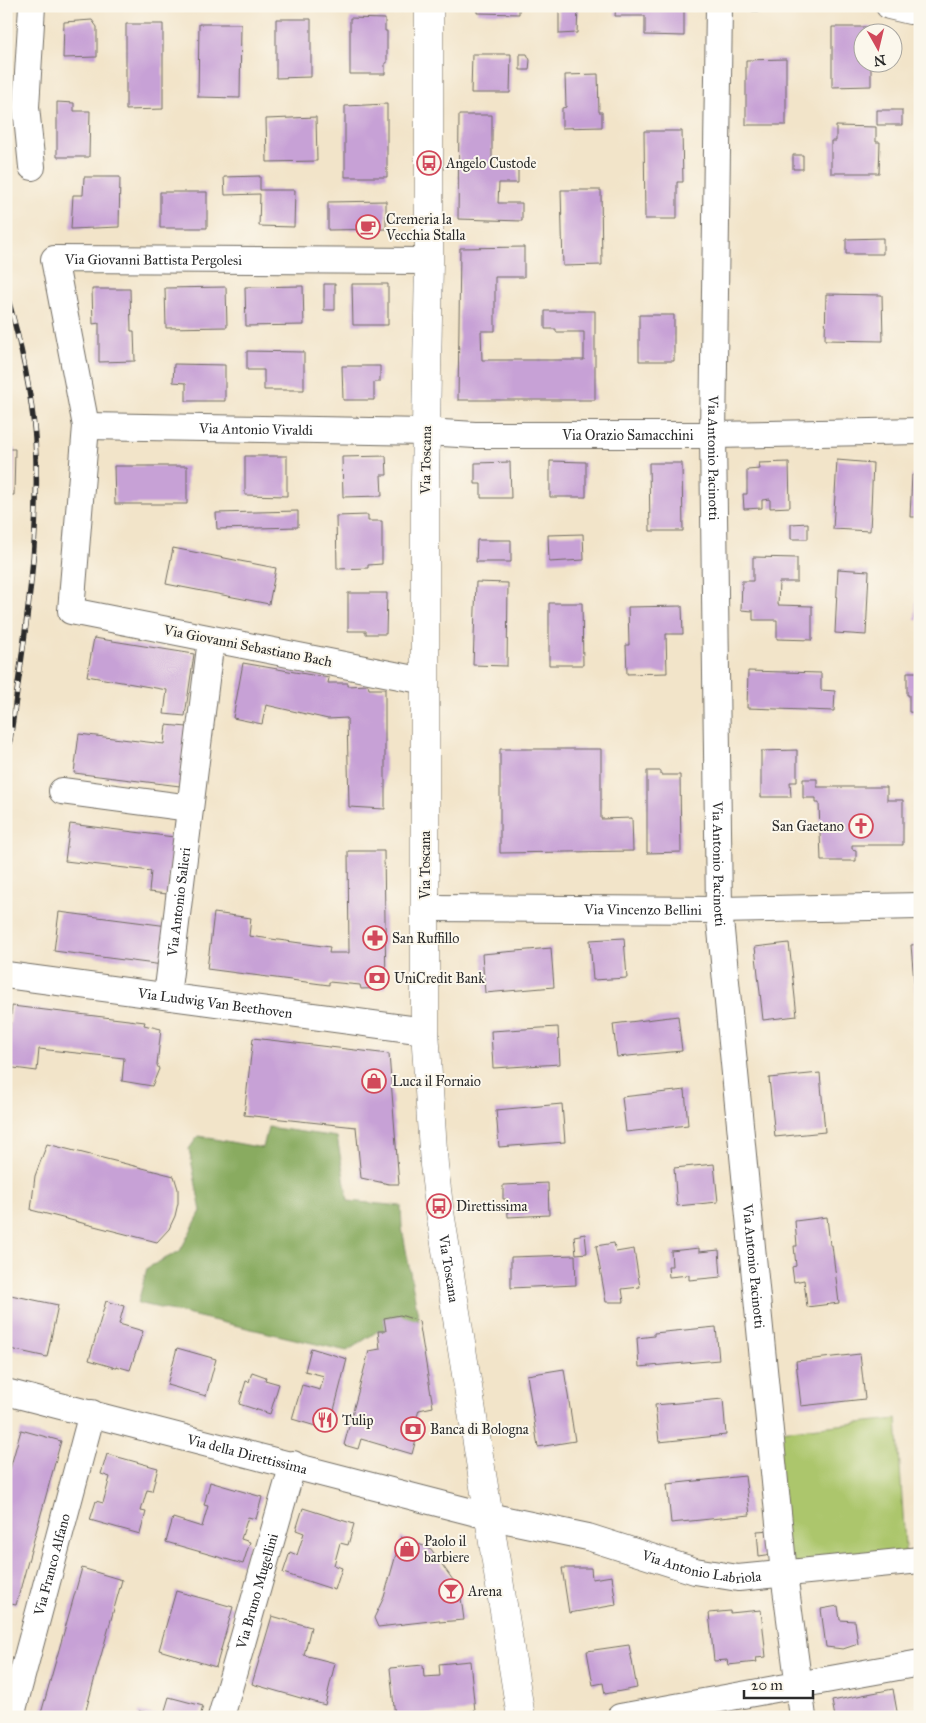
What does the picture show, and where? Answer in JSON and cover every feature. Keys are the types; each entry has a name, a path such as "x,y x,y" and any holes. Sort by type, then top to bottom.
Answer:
{"main road":[{"name":"Via Toscana","path":"429,6 425,1031 434,1165 439,1206 520,1717"}],"street":[{"path":"32,6 26,107 32,167"},
{"name":"Via Antonio Pacinotti","path":"719,6 713,434 719,910 784,1574 803,1717"},
{"path":"889,6 910,11 920,11"},
{"name":"Via Giovanni Battista Pergolesi","path":"71,611 86,426 54,259 429,261"},
{"name":"Via Antonio Vivaldi","path":"86,426 426,432"},
{"name":"Via Orazio Samacchini","path":"426,432 475,435 920,431"},
{"name":"Via Giovanni Sebastiano Bach","path":"71,611 425,681"},
{"name":"Via Antonio Salieri","path":"167,996 211,639"},
{"path":"62,791 190,808"},
{"name":"Via Vincenzo Bellini","path":"425,908 719,910 920,906"},
{"name":"Via Ludwig Van Beethoven","path":"6,975 425,1031"},
{"name":"Via della Direttissima","path":"6,1392 293,1464 488,1516"},
{"name":"Via Franco Alfano","path":"11,1717 92,1413"},
{"name":"Via Bruno Mugellini","path":"221,1717 293,1464"},
{"name":"Via Antonio Labriola","path":"488,1516 588,1538 695,1571 738,1578 920,1560"},
{"path":"620,1717 920,1663"}],"green space":[{"path":"268,1127 337,1137 348,1201 401,1206 402,1228 419,1321 384,1318 386,1331 378,1331 347,1351 138,1303 147,1268 180,1251 201,1211 189,1149 198,1136 263,1148"},
{"path":"897,1419 906,1562 784,1574 770,1432"}],"building":[{"path":"477,6 519,6 519,14 477,13"},
{"path":"559,6 578,6 577,33 559,34"},
{"path":"616,6 684,6 684,36 645,35 645,16 615,16"},
{"path":"753,6 790,6 790,12 752,11"},
{"path":"350,18 385,19 387,63 385,63 385,74 350,74"},
{"path":"276,19 311,19 311,77 276,78"},
{"path":"92,20 97,27 97,57 63,58 64,22"},
{"path":"126,24 163,24 163,109 126,110"},
{"path":"199,24 241,24 240,98 198,97"},
{"path":"832,27 854,27 854,72 871,72 871,86 832,87"},
{"path":"472,54 511,54 510,93 471,93"},
{"path":"520,54 527,54 530,60 529,70 520,70"},
{"path":"786,59 786,125 746,125 746,60"},
{"path":"598,74 599,112 602,112 602,127 562,128 562,108 566,107 565,75"},
{"path":"57,102 74,103 74,111 90,111 89,157 57,157"},
{"path":"387,104 387,177 345,177 345,106"},
{"path":"877,110 902,110 902,125 877,125"},
{"path":"459,115 492,115 492,168 518,169 518,183 499,183 498,203 522,203 522,221 458,219"},
{"path":"316,117 317,161 267,162 266,119"},
{"path":"836,126 876,127 876,142 880,142 879,173 831,173 831,141 836,141"},
{"path":"644,131 682,131 683,182 677,182 677,219 645,219"},
{"path":"793,155 803,155 803,169 793,169"},
{"path":"260,176 260,190 295,190 294,227 259,226 260,194 225,195 224,177"},
{"path":"84,177 120,177 119,227 71,229 73,195 83,195"},
{"path":"561,190 601,190 602,265 563,266"},
{"path":"160,192 207,192 207,228 160,228"},
{"path":"386,201 386,229 328,230 328,202"},
{"path":"883,238 883,254 846,254 846,239"},
{"path":"524,247 524,277 495,277 495,331 481,331 482,360 584,360 584,332 556,332 556,329 545,329 545,311 595,311 595,400 458,400 460,248"},
{"path":"324,284 335,284 335,310 324,310"},
{"path":"352,284 388,284 388,325 353,325"},
{"path":"303,286 304,325 246,326 245,287"},
{"path":"226,287 227,327 166,328 165,288"},
{"path":"92,289 130,289 131,331 134,331 135,361 99,362 99,323 93,324"},
{"path":"826,294 882,295 883,341 825,340"},
{"path":"639,315 674,315 674,361 639,361"},
{"path":"247,351 304,352 304,390 264,390 264,370 247,370"},
{"path":"174,364 225,365 225,401 186,401 186,383 173,382"},
{"path":"342,366 380,366 380,382 374,382 374,400 343,400"},
{"path":"6,449 15,449 14,495 6,495"},
{"path":"245,456 287,456 287,496 245,495"},
{"path":"386,456 387,475 381,475 382,496 343,497 342,457"},
{"path":"837,460 873,463 870,531 833,529"},
{"path":"550,461 586,462 586,497 550,497"},
{"path":"510,462 511,498 481,498 481,484 475,484 475,463"},
{"path":"789,462 790,507 770,508 770,499 762,500 762,508 744,509 743,494 747,494 747,470 760,469 759,463"},
{"path":"649,463 682,463 683,531 650,531"},
{"path":"114,466 187,466 187,504 115,504"},
{"path":"912,475 920,476 920,517 910,517"},
{"path":"298,511 298,527 217,529 216,513"},
{"path":"368,515 368,521 382,521 382,564 368,565 368,568 337,569 336,516"},
{"path":"808,523 808,539 791,539 791,524"},
{"path":"583,534 584,560 549,562 548,535"},
{"path":"477,540 511,540 511,562 476,562"},
{"path":"173,548 276,568 269,604 166,584"},
{"path":"753,557 797,558 797,582 779,582 778,605 812,606 812,640 777,639 777,620 753,620 753,611 741,610 742,581 753,581"},
{"path":"918,566 920,566 920,620 915,619"},
{"path":"838,569 869,571 866,635 835,633"},
{"path":"476,582 508,583 507,666 473,665"},
{"path":"348,593 387,593 386,634 366,634 366,631 348,631"},
{"path":"549,603 582,603 583,665 549,665"},
{"path":"682,606 683,634 666,634 667,673 627,674 626,645 629,645 628,607"},
{"path":"94,638 194,654 185,716 164,714 167,690 87,676"},
{"path":"243,663 329,678 328,683 348,683 348,686 368,685 369,689 385,689 385,809 349,807 347,718 328,719 266,705 262,724 233,718"},
{"path":"748,671 821,673 821,690 835,691 834,711 747,708"},
{"path":"907,672 920,672 920,713 909,712"},
{"path":"166,725 187,727 180,786 74,773 79,734 164,744"},
{"path":"500,749 601,749 601,819 632,818 633,851 500,853"},
{"path":"797,750 797,782 790,782 791,797 761,797 761,751"},
{"path":"647,771 661,771 661,775 680,775 681,852 647,853"},
{"name":"San Gaetano","path":"803,779 817,779 817,787 887,787 887,800 903,800 903,845 852,845 852,849 856,850 856,861 821,861 819,803 816,803 816,798 803,798"},
{"path":"70,824 174,837 167,894 149,892 151,871 65,861"},
{"path":"348,851 384,851 386,988 361,989 360,985 329,982 329,985 207,969 214,913 251,918 249,936 330,947 329,953 349,953"},
{"path":"59,912 168,926 163,965 54,951"},
{"path":"624,938 627,978 593,980 590,940"},
{"path":"789,943 797,1016 763,1020 755,947"},
{"path":"920,944 920,1018 917,1018 911,945"},
{"path":"551,948 554,987 485,993 482,954"},
{"path":"12,1006 145,1022 144,1025 161,1029 157,1065 159,1069 152,1086 122,1081 124,1058 39,1049 37,1071 6,1067 6,1033 9,1033"},
{"path":"678,1016 682,1051 617,1057 613,1024"},
{"path":"558,1027 560,1064 493,1068 491,1031"},
{"path":"253,1038 389,1054 399,1184 389,1184 361,1178 356,1127 244,1115"},
{"path":"820,1073 825,1132 775,1137 769,1078"},
{"path":"685,1090 688,1125 626,1132 622,1097"},
{"path":"562,1104 565,1142 499,1147 496,1110"},
{"path":"47,1144 174,1176 178,1189 178,1203 169,1229 157,1242 31,1210 35,1176"},
{"path":"714,1164 718,1202 677,1206 674,1168"},
{"path":"548,1183 549,1215 508,1217 507,1199 503,1199 503,1185"},
{"path":"827,1217 839,1303 807,1307 804,1280 794,1282 792,1267 796,1266 794,1246 797,1246 795,1221"},
{"path":"585,1234 587,1253 576,1254 574,1236"},
{"path":"614,1243 616,1252 634,1249 640,1287 622,1289 624,1302 606,1302 596,1246"},
{"path":"699,1248 699,1252 719,1250 721,1277 689,1280 689,1275 669,1277 668,1266 672,1266 671,1251"},
{"path":"575,1255 576,1285 511,1288 511,1257"},
{"path":"6,1294 58,1305 47,1357 6,1348"},
{"path":"106,1301 124,1306 119,1324 143,1331 130,1370 89,1360"},
{"path":"400,1315 419,1321 433,1407 419,1410 416,1420 421,1421 412,1454 361,1439 358,1449 344,1445 369,1351 380,1349 378,1331 386,1331 384,1318"},
{"path":"716,1327 719,1360 639,1367 637,1338 654,1336 654,1333"},
{"path":"177,1348 216,1359 206,1396 167,1385"},
{"path":"311,1348 347,1359 329,1430 292,1419 302,1385 320,1390 324,1376 305,1371"},
{"path":"860,1354 865,1399 801,1406 796,1361"},
{"path":"564,1369 575,1441 538,1447 527,1375"},
{"path":"252,1372 266,1377 265,1380 279,1384 270,1414 239,1404 246,1381 249,1382"},
{"path":"723,1399 726,1435 659,1442 655,1405"},
{"path":"21,1430 61,1441 16,1605 6,1603 6,1483"},
{"path":"107,1454 158,1468 152,1491 147,1490 141,1511 146,1512 140,1534 90,1520 96,1501 103,1503 110,1477 101,1474"},
{"path":"745,1476 750,1515 671,1523 667,1484"},
{"path":"210,1482 262,1497 256,1519 248,1517 241,1539 250,1542 243,1564 166,1542 173,1518 202,1527 208,1506 204,1505"},
{"path":"303,1508 354,1524 348,1545 340,1543 334,1565 342,1568 335,1590 283,1573 290,1552 297,1555 304,1533 296,1530"},
{"path":"770,1530 773,1554 759,1556 757,1531"},
{"path":"401,1537 431,1549 460,1590 464,1620 439,1622 439,1620 378,1627 374,1618 384,1597"},
{"path":"82,1568 122,1580 84,1717 40,1717"},
{"path":"562,1568 591,1568 592,1579 612,1576 616,1605 569,1613"},
{"path":"176,1591 233,1607 216,1667 159,1650"},
{"path":"838,1606 840,1620 855,1621 858,1644 843,1649 826,1647 821,1609"},
{"path":"761,1610 766,1657 756,1658 757,1662 728,1665 727,1660 714,1661 709,1613"},
{"path":"272,1616 311,1627 304,1655 335,1663 325,1705 252,1684"},
{"path":"629,1645 637,1688 605,1694 603,1683 593,1685 587,1651"},
{"path":"470,1661 475,1711 395,1717 390,1668 423,1665 424,1677 440,1676 439,1664"},
{"path":"893,1689 898,1717 835,1717 832,1701"},
{"path":"169,1697 203,1706 200,1717 163,1717"},
{"path":"139,1711 162,1716 162,1717 138,1717"}],"railway":[{"path":"6,292 31,400 35,437 36,478 36,520 29,603 6,768"}],"place":[{"name":"Angelo Custode","path":"429,163"},
{"name":"Cremeria la Vecchia Stalla","path":"368,227"},
{"name":"San Gaetano","path":"861,826"},
{"name":"San Ruffillo","path":"375,938"},
{"name":"UniCredit Bank","path":"377,978"},
{"name":"Luca il Fornaio","path":"374,1081"},
{"name":"Direttissima","path":"439,1206"},
{"name":"Tulip","path":"325,1420"},
{"name":"Banca di Bologna","path":"413,1429"},
{"name":"Paolo il barbiere","path":"407,1549"},
{"name":"Arena","path":"451,1591"}]}
